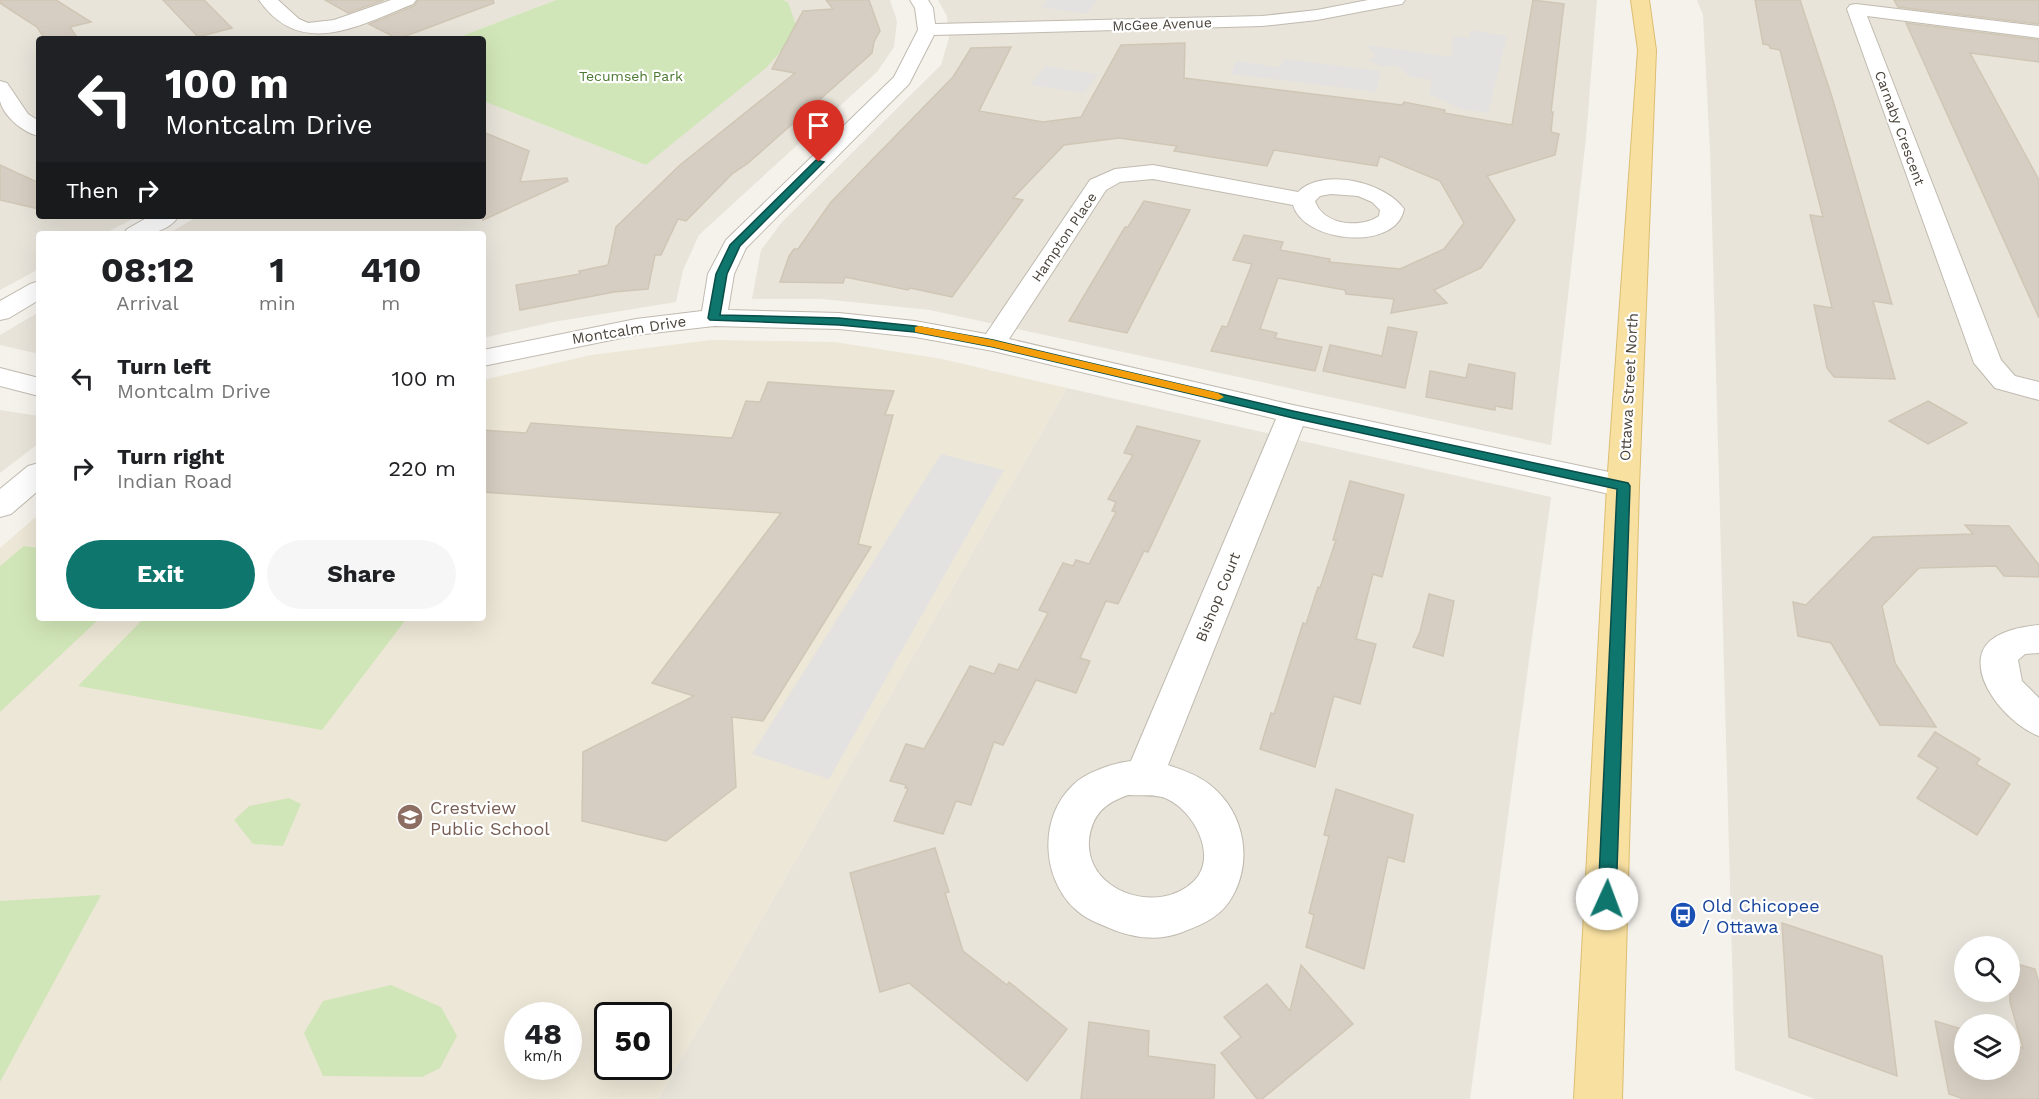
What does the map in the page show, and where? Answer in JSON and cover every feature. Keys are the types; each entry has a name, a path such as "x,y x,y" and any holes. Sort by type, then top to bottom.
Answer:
{"main road":[{"name":"Ottawa Street North","path":"1608,1096 1623,486 1647,50 1640,0"}],"street":[{"path":"268,0 297,26 313,28 334,26 407,0"},
{"path":"714,318 722,274 735,245 903,80 927,30 924,8 919,0"},
{"name":"McGee Avenue","path":"927,30 1262,21 1317,15 1396,0"},
{"name":"Carnaby Crescent","path":"2039,32 1854,5 1988,363 2005,382 2039,391"},
{"path":"0,87 21,118 36,128"},
{"name":"Hampton Place","path":"993,343 1098,185 1115,176 1153,172 1304,200"},
{"path":"141,231 162,219"},
{"path":"0,312 36,291"},
{"name":"Montcalm Drive","path":"486,357 636,327 714,318 839,321 915,329 993,343 1293,414 1623,486"},
{"path":"0,377 36,386"},
{"name":"Bishop Court","path":"1143,779 1293,414"},
{"path":"0,506 36,476"},
{"path":"2039,639 2008,645 1999,657 2001,679 2013,698 2039,720"}],"shaded area":[{"path":"0,0 556,0 462,36 36,36 36,219 132,219 110,231 36,231 36,271 0,290"},
{"path":"783,0 890,0 897,21 894,47 877,72 699,235 683,270 676,302 553,322 486,337 486,231 173,231 193,219 486,219 486,102 646,165 788,2"},
{"path":"938,0 1597,0 1586,138 1551,445 930,310 822,299 752,299 761,250 782,222 941,65 949,38 947,16"},
{"path":"1047,0 1097,0 1086,14 1041,7"},
{"path":"1697,0 2039,0 2039,1099 1815,1099 1735,1070 1710,150 1703,15"},
{"path":"1470,30 1507,36 1488,113 1461,109 1429,94 1432,80 1411,77 1396,65 1381,67 1368,59 1376,57 1367,45 1452,57 1453,36 1469,38"},
{"path":"1284,59 1381,71 1376,92 1231,74 1236,61 1280,67"},
{"path":"1045,66 1098,74 1084,93 1030,85"},
{"path":"36,314 36,353 0,345 0,335"},
{"name":"Crestview Public School","path":"711,340 835,342 942,359 1067,388 672,1075 672,1002 594,1002 594,1080 669,1080 658,1099 0,1099 0,548 36,517 36,621 486,621 486,379 591,355"},
{"path":"1067,388 1551,497 1470,1099 658,1099 669,1080 672,1080 672,1075"},
{"path":"0,410 36,416 36,445 0,473"},
{"path":"941,454 1004,470 829,779 752,754"}],"green space":[{"name":"Tecumseh Park","path":"556,0 783,0 788,2 796,25 785,47 766,68 646,165 486,102 486,36 462,36"},
{"path":"24,546 36,548 36,621 97,621 0,712 0,566"},
{"path":"141,621 405,621 322,730 78,686"},
{"path":"289,798 301,804 283,846 253,844 234,820 249,806"},
{"path":"101,895 0,1082 0,901"},
{"path":"391,985 441,1007 457,1036 440,1068 422,1077 323,1076 304,1033 323,1001"}],"building":[{"path":"0,0 56,0 91,22 70,27 76,36 43,36 37,27 0,3"},
{"path":"163,0 204,0 232,28 197,36"},
{"path":"325,0 384,0 348,13"},
{"path":"418,0 493,0 494,3 406,36 392,36 369,24 414,6"},
{"path":"826,0 869,0 880,31 874,42 872,53 747,164 733,173 686,221 678,219 661,255 655,255 648,289 614,292 520,310 516,285 580,274 579,271 608,265 616,227 680,165 795,73 772,69 803,11 833,9"},
{"path":"1533,0 1564,4 1551,112 1553,112 1551,132 1559,134 1555,155 1487,176 1515,220 1481,268 1434,290 1447,303 1391,313 1394,299 1346,294 1345,290 1278,278 1260,329 1277,333 1275,338 1322,347 1315,371 1211,351 1222,326 1227,327 1252,264 1233,260 1244,235 1283,242 1280,250 1330,259 1329,262 1400,269 1444,249 1464,223 1440,181 1380,156 1377,166 1274,150 1267,166 1174,151 1177,146 1119,138 1064,145 1013,198 1023,200 952,297 845,277 843,283 780,282 789,256 794,249 798,249 831,202 953,77 971,48 1011,47 979,111 1043,122 1081,117 1121,45 1185,43 1184,78 1402,105 1404,102 1445,110 1444,113 1512,125"},
{"path":"1755,0 1800,0 1832,97 1892,304 1873,301 1895,379 1834,377 1827,368 1814,305 1832,308 1810,215 1823,217 1780,50 1763,44"},
{"path":"1894,0 2039,0 2039,24 1898,7"},
{"path":"1906,23 2039,40 2039,62 1970,53 2039,180 2039,318"},
{"path":"486,133 529,151 520,182 567,178 568,181 486,219"},
{"path":"0,165 36,182 36,208 0,200"},
{"path":"1144,201 1190,210 1127,333 1069,321 1125,227 1128,227"},
{"path":"1388,327 1417,332 1405,388 1323,371 1330,345 1382,356"},
{"path":"1469,364 1515,373 1512,409 1495,406 1495,410 1426,397 1430,371 1466,378"},
{"path":"768,382 894,391 885,415 893,415 858,544 871,547 763,721 732,717 736,787 666,841 582,821 583,752 694,696 652,683 781,513 486,492 486,430 526,433 531,423 732,438 746,401 760,402"},
{"path":"1928,401 1967,423 1928,444 1889,421"},
{"path":"1137,426 1200,441 1148,552 1144,551 1118,604 1106,601 1080,658 1090,661 1076,693 1036,680 1003,745 994,742 971,805 956,801 943,834 894,821 908,788 905,788 906,785 890,781 906,744 924,749 970,666 994,674 999,664 1018,670 1048,613 1039,610 1063,563 1073,566 1076,560 1089,564 1116,512 1112,511 1116,502 1108,499 1133,455 1124,453"},
{"path":"1350,481 1404,495 1382,577 1373,574 1356,639 1376,644 1360,704 1334,696 1315,767 1260,749 1271,713 1274,714 1303,623 1306,624 1318,587 1320,588 1336,540 1333,540"},
{"path":"1965,525 2009,526 2039,565 2039,577 2004,576 1996,566 1919,568 1882,606 1895,663 1936,727 1880,725 1831,643 1798,636 1793,602 1806,605 1873,537 1973,534"},
{"path":"1429,594 1454,601 1443,656 1413,647 1420,632"},
{"path":"1935,732 1980,759 1976,764 2010,784 1977,835 1917,798 1938,768 1918,756"},
{"path":"1336,789 1413,815 1404,862 1388,857 1364,969 1306,947 1314,915 1309,913 1329,836 1324,835"},
{"path":"935,848 949,892 945,893 963,951 1007,985 1009,982 1067,1029 1027,1081 909,983 880,992 850,873"},
{"path":"1782,923 1882,956 1897,1076 1789,1037"},
{"path":"1301,965 1353,1024 1262,1099 1257,1099 1221,1053 1241,1037 1224,1017 1267,984 1290,1011"},
{"path":"2020,965 2035,969 2039,983 2039,1099 1964,1099 1949,1094 1935,1021 1954,1027 1954,1080 2020,1080 2020,1047 2023,1048 2020,1037 2020,1014 2013,1014 2010,1002 2020,1002"},
{"path":"1089,1022 1149,1031 1148,1056 1215,1065 1214,1099 1081,1099"}],"slow traffic":[{"path":"919,330 993,343 1218,397"}],"place":[{"name":"Crestview Public School","path":"410,817"},
{"name":"Old Chicopee / Ottawa","path":"1683,915"}],"route":[{"path":"819,162 735,245 722,274 714,318 839,321 915,329 993,343 1293,414 1623,486 1607,899"}]}
